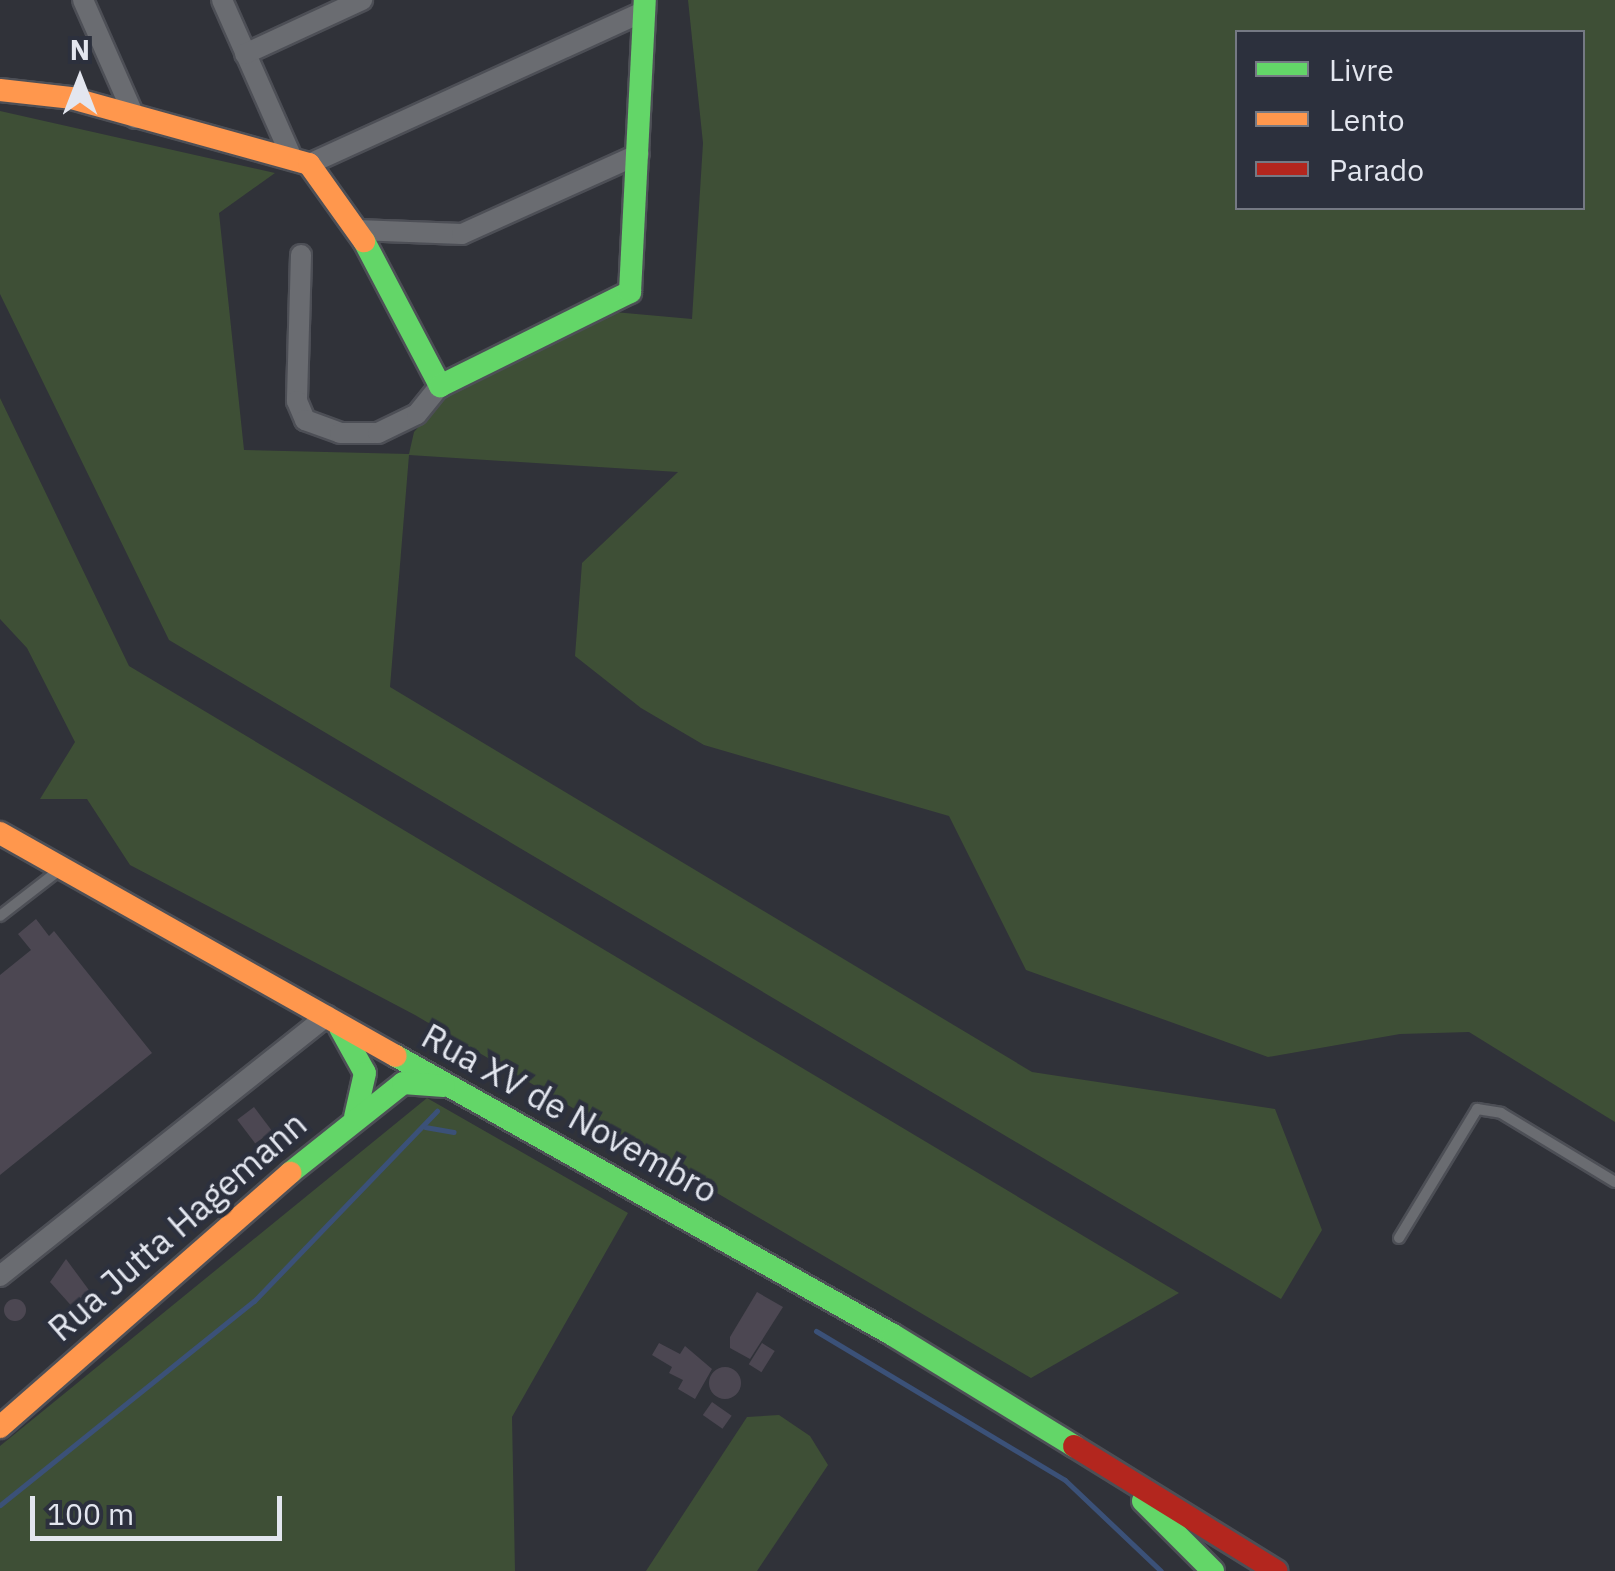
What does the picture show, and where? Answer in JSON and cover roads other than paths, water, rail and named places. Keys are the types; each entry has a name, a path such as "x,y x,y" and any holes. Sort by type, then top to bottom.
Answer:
{"main road":[{"path":"0,90 71,98 300,160 357,230 440,386 630,292 645,6"},
{"name":"Rua XV de Novembro","path":"0,832 1102,1460 1276,1571"},
{"name":"Rua Jutta Hagemann","path":"327,1016 362,1063 355,1117"},
{"name":"Rua Jutta Hagemann","path":"0,1427 355,1117 403,1084 452,1088"},
{"name":"Rua XV de Novembro","path":"1102,1460 1213,1571"}],"street":[{"path":"82,0 135,118"},
{"path":"222,0 300,160 645,6"},
{"path":"246,54 362,0"},
{"path":"357,230 462,234 639,154"},
{"path":"302,255 298,401 305,420 340,433 378,433 417,414 440,386"},
{"path":"0,1276 327,1016"}],"lane":[{"path":"0,916 62,868"},
{"path":"1399,1238 1477,1109 1501,1112 1615,1182"}],"waterway":[{"path":"0,1505 254,1301 437,1111"},
{"path":"425,1127 454,1132"},
{"path":"816,1331 1065,1480 1161,1571"}]}
